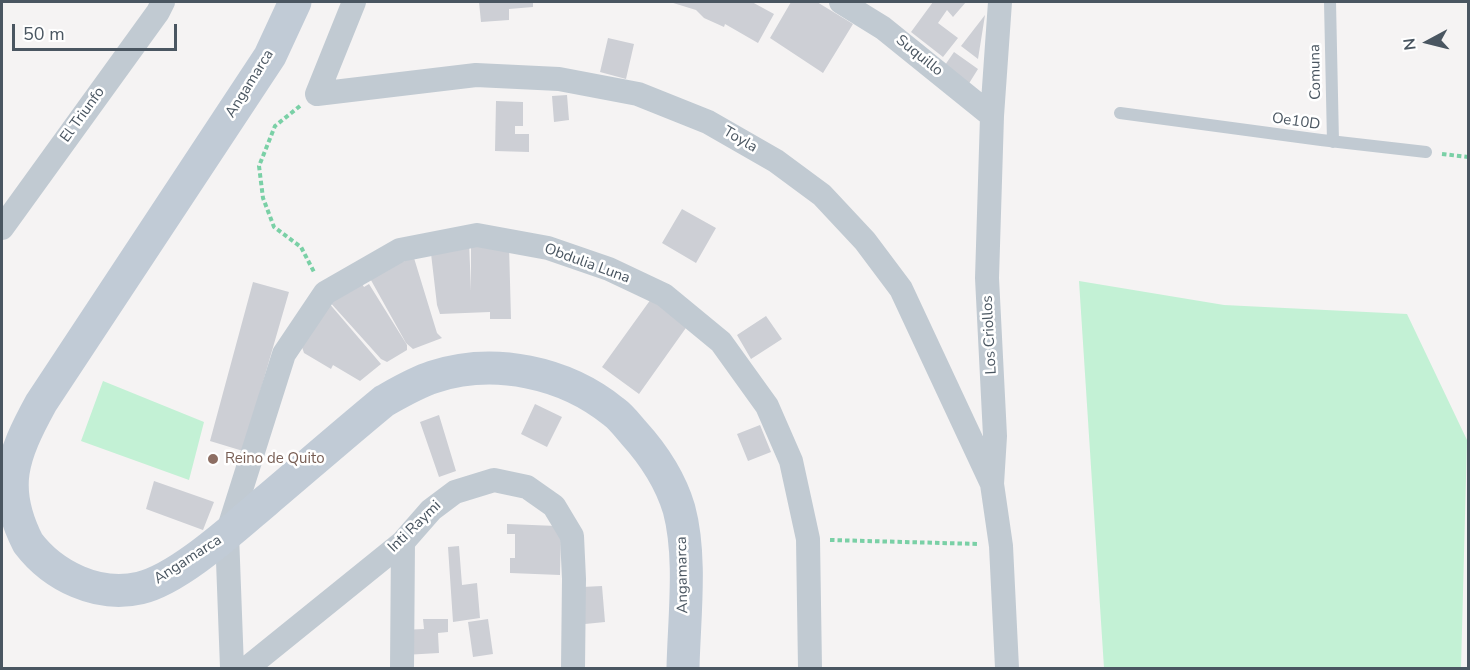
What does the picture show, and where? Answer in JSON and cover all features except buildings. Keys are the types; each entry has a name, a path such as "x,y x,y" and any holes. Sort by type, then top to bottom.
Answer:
{"street":[{"name":"El Triunfo","path":"2,228 163,2"},
{"name":"Angamarca","path":"295,2 270,56 40,403 11,457 7,472 5,493 14,523 39,557 60,572 87,586 123,590 149,585 172,574 227,534 384,401 409,386 434,376 469,369 505,368 544,375 579,389 615,412 652,453 669,483 679,510 686,549 683,669"},
{"path":"317,94 354,2"},
{"name":"Suquillo","path":"842,2 883,27 992,116"},
{"name":"Los Criollos","path":"1000,2 992,116 987,278 995,436 992,484 1000,546 1007,669"},
{"name":"Toyla","path":"317,94 476,75 560,80 638,94 708,122 776,161 822,195 865,241 901,289 992,484"},
{"name":"Obdulia Luna","path":"232,669 227,534 284,354 325,293 400,250 477,235 548,248 609,269 664,295 721,342 767,406 792,461 808,539 810,669"},
{"name":"Inti Raymi","path":"247,669 402,542 431,510 455,492 495,480 527,487 554,506 572,536 573,669"},
{"path":"402,542 402,669"}],"lane":[{"name":"Comuna","path":"1330,2 1333,142"},
{"name":"Oe10D","path":"1120,113 1333,142 1426,152"}],"path":[{"path":"317,94 275,126 259,166 262,198 274,227 301,247 325,293"},
{"path":"1426,152 1468,156"},
{"path":"808,539 942,542 1000,546"}],"green space":[{"path":"1079,281 1224,305 1407,314 1467,440 1461,668 1104,668"},
{"path":"103,381 204,422 189,480 81,441"}],"place":[{"name":"Reino de Quito","path":"213,459"}]}
